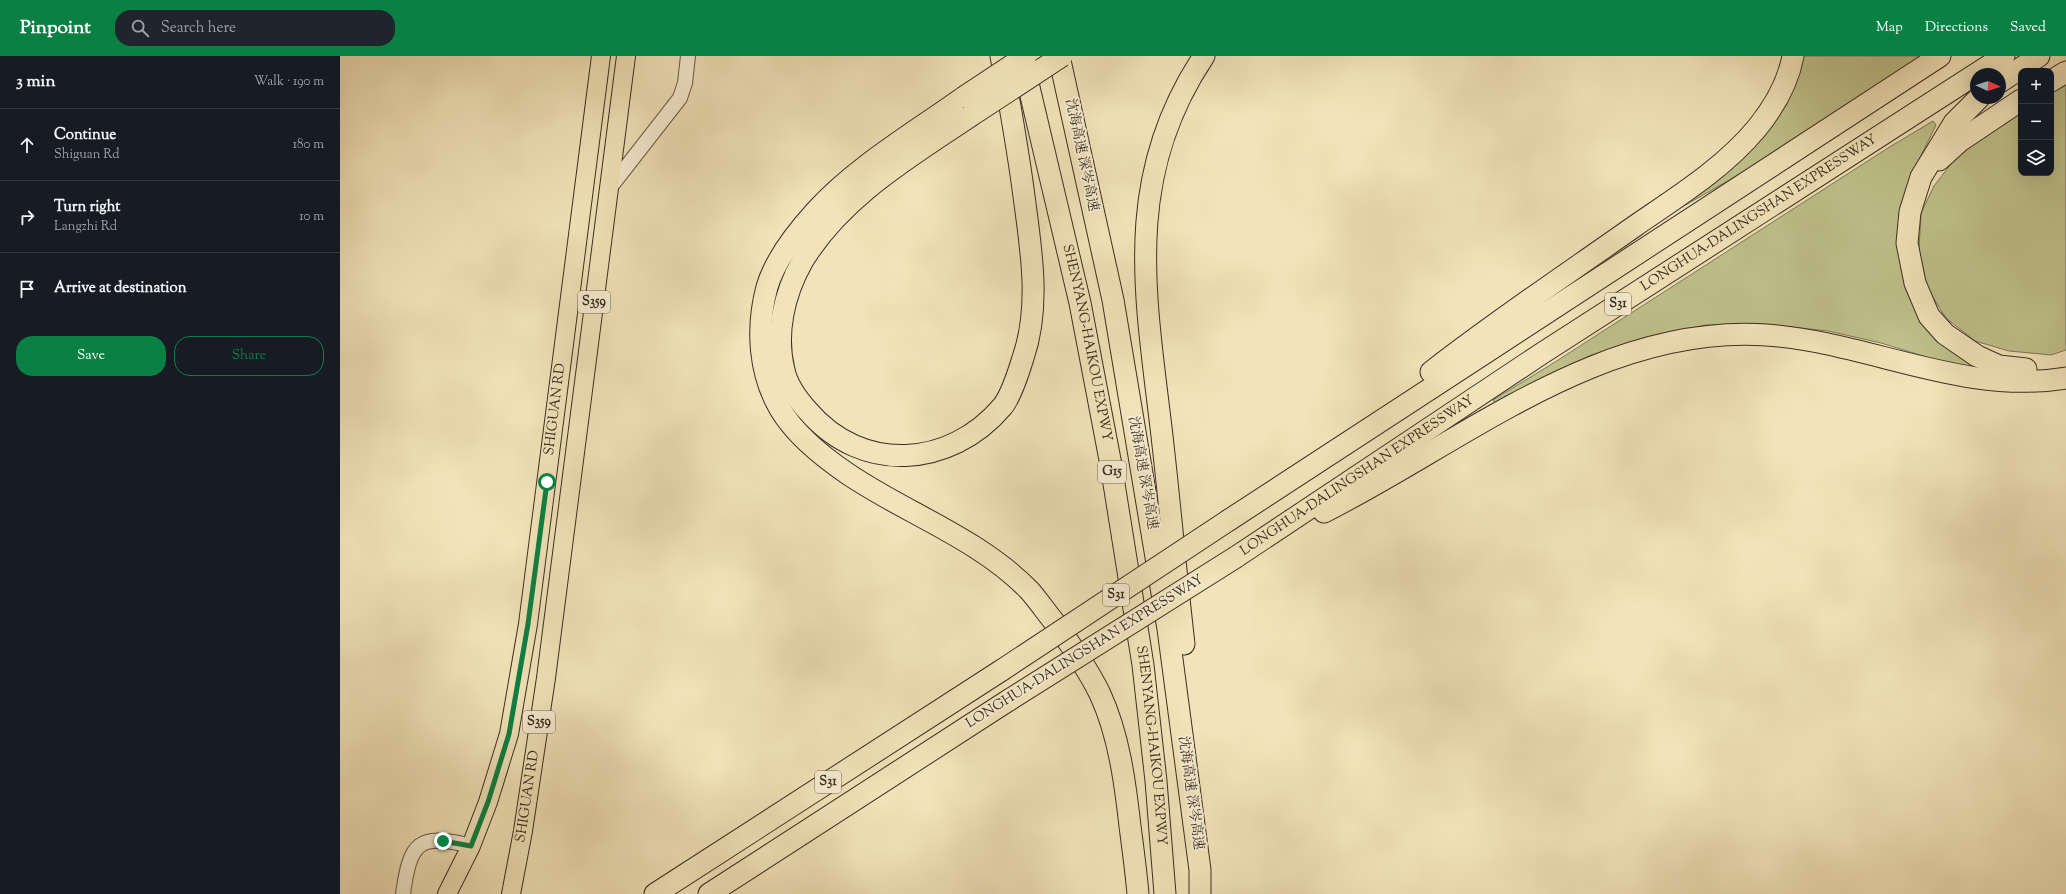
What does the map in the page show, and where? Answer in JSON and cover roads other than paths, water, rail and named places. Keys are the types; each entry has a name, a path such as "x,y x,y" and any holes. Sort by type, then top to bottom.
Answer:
{"highway":[{"path":"1001,56 1020,162 1030,239 1033,313 1024,357 1004,406 976,432 950,447 926,454 889,456 863,451 840,440 818,422 797,399 784,372 781,335 783,314 791,285 802,261 840,214 894,167 969,117 1060,56"},
{"name":"SHENYANG-HAIKOU EXPWY","path":"1022,56 1080,303 1111,465 1143,665 1156,781 1165,894"},
{"path":"1026,56 964,97 851,177 815,212 784,252 768,287 761,325 761,349 764,369 771,391 782,411 802,437 824,457 851,476 960,538 995,561 1029,590 1071,644 1100,695 1118,744 1126,791 1138,894"},
{"name":"沈海高速 深岑高速","path":"1060,56 1114,308 1168,629 1200,870 1200,894"},
{"path":"1200,870 1202,793 1149,323 1144,263 1147,212 1155,165 1169,121 1190,78 1204,56"},
{"path":"1309,467 1432,370 1668,203 1716,166 1747,139 1767,115 1782,89 1793,56"},
{"name":"LONGHUA-DALINGSHAN EXPRESSWAY","path":"655,894 1002,670 1309,467 1940,56"},
{"name":"LONGHUA-DALINGSHAN EXPRESSWAY","path":"709,894 1009,700 1236,557 1541,354 2004,56"},
{"path":"2006,78 2038,56"},
{"path":"2054,79 2066,72"},
{"path":"1921,177 1960,141 2018,102"},
{"path":"1973,104 1954,123 1921,177 1910,212 1907,243 1915,283 1929,316 1945,334 1977,356 1999,366 2034,370 2066,367"},
{"path":"1236,557 1347,501 1566,378 1617,356 1658,344 1692,337 1725,334 1765,335 1832,345 1961,377 2008,381 2066,378"}],"main road":[{"name":"SHIGUAN RD","path":"447,894 471,846 488,802 509,734 528,624 602,56"},
{"name":"SHIGUAN RD","path":"511,894 523,831 546,678 626,56"}],"street":[{"path":"608,190 680,98 685,83 688,56"},
{"path":"403,894 409,860 416,848 420,845 443,841 471,846"}]}
